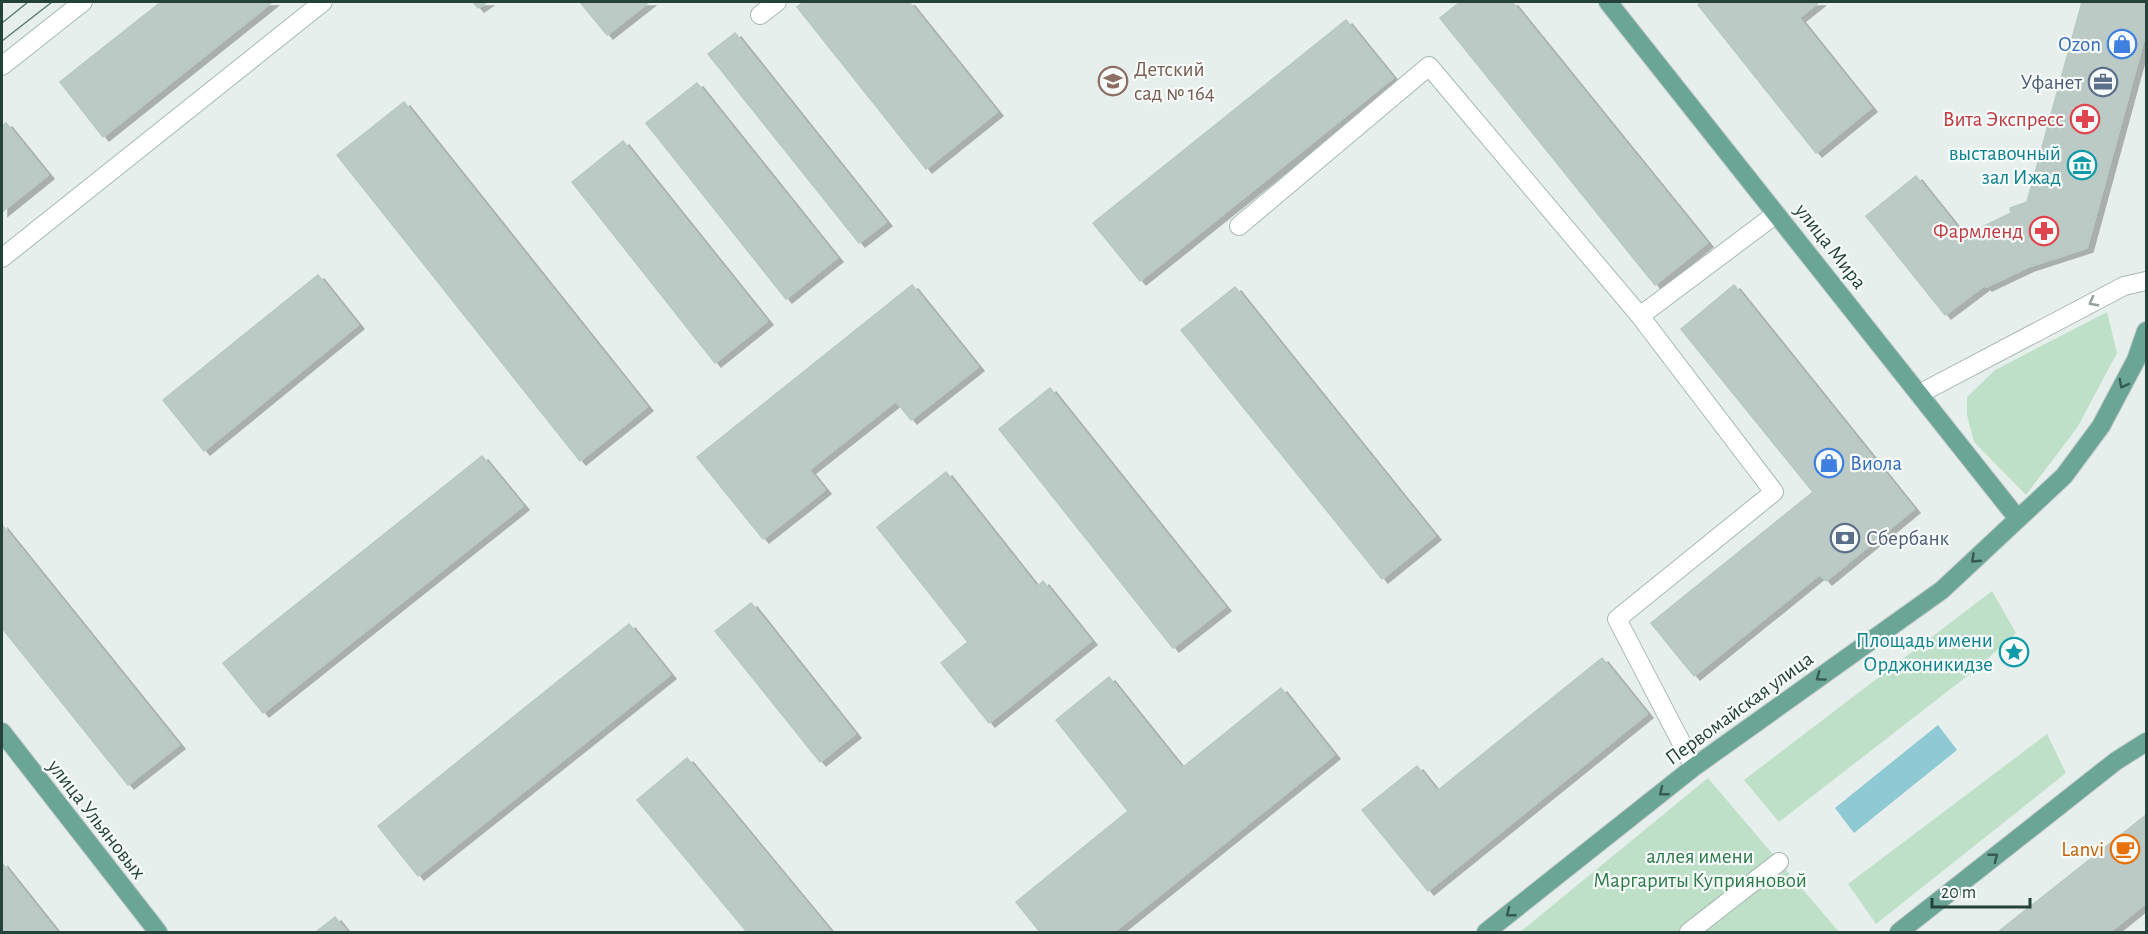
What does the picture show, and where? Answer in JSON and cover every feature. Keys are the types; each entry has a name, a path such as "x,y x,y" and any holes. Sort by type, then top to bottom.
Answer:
{"main road":[{"name":"улица Мира","path":"1608,2 2018,519"},
{"name":"Первомайская улица","path":"1486,933 1694,767 1942,590 2064,476 2101,426 2136,360 2146,330"},
{"name":"улица Ульяновых","path":"2,732 158,933"},
{"path":"1899,933 2116,761 2146,742"}],"street":[{"path":"2,66 83,2"},
{"path":"2,258 322,2"},
{"path":"760,15 777,2"},
{"path":"1239,226 1430,66 1640,316 1774,492 1617,619 1694,767"},
{"path":"1640,316 1776,214"},
{"path":"1919,394 2124,286 2146,281"},
{"path":"1689,933 1779,862"}],"green space":[{"path":"2107,312 2117,353 2077,428 2026,495 1974,442 1967,415 1967,397 1995,370"},
{"path":"1992,591 2016,633 1975,670 1779,822 1744,780"},
{"path":"2047,734 2066,773 1876,924 1848,884"},
{"name":"аллея имени Маргариты Куприяновой","path":"1708,778 1839,932 1520,932"}],"water":[{"path":"1938,725 1957,750 1854,833 1835,808"}],"building":[{"path":"161,2 272,2 103,137 60,82"},
{"path":"473,2 487,2 478,8"},
{"path":"580,2 649,2 607,35"},
{"path":"804,2 909,2 997,112 926,169 797,7"},
{"path":"1460,2 1512,2 1707,243 1655,285 1440,18"},
{"path":"1702,2 1819,2 1799,18 1871,108 1816,153 1698,5"},
{"path":"2082,2 2146,2 2146,32 2087,248 2028,267 1986,287 1985,285 1945,315 1866,216 1916,176 1964,236 2011,213 2010,208 2027,202"},
{"path":"1346,20 1393,78 1140,281 1093,223"},
{"path":"735,33 886,222 859,243 708,54"},
{"path":"697,83 837,258 786,299 646,123"},
{"path":"404,102 647,407 580,461 337,155"},
{"path":"6,123 48,175 2,212 2,126"},
{"path":"623,141 767,321 715,363 572,182"},
{"path":"318,275 358,325 204,451 163,400"},
{"path":"912,285 978,367 911,420 896,401 809,470 825,490 763,539 697,457"},
{"path":"1734,285 1914,509 1826,581 1820,574 1694,676 1651,623 1813,492 1681,329"},
{"path":"1235,287 1435,536 1382,579 1181,330"},
{"path":"1050,388 1225,607 1173,648 999,429"},
{"path":"482,456 523,506 263,713 223,663"},
{"path":"946,472 1037,587 1043,581 1091,641 989,723 941,663 968,642 877,527"},
{"path":"2,525 179,745 128,785 2,628"},
{"path":"751,603 855,734 820,762 715,631"},
{"path":"629,624 670,675 418,876 378,826"},
{"path":"1602,658 1647,714 1428,891 1362,810 1417,766 1437,791"},
{"path":"1109,677 1182,768 1281,688 1334,755 1114,932 1040,932 1016,902 1128,811 1056,720"},
{"path":"687,758 831,932 747,932 637,800"},
{"path":"2146,815 2146,903 2110,932 1998,932"},
{"path":"2,863 57,932 2,932"},
{"path":"335,917 347,932 316,932"}],"tram line":[{"path":"2,23 28,2"},
{"path":"2,41 52,2"}],"place":[{"name":"Ozon","path":"2122,44"},
{"name":"Детский сад № 164","path":"1113,81"},
{"name":"Уфанет","path":"2103,82"},
{"name":"Вита Экспресс","path":"2085,119"},
{"name":"выставочный зал Ижад","path":"2082,165"},
{"name":"Фармленд","path":"2044,231"},
{"name":"Виола","path":"1829,463"},
{"name":"Сбербанк","path":"1845,538"},
{"name":"Площадь имени Орджоникидзе","path":"2014,652"},
{"name":"Lanvi","path":"2125,849"}]}
